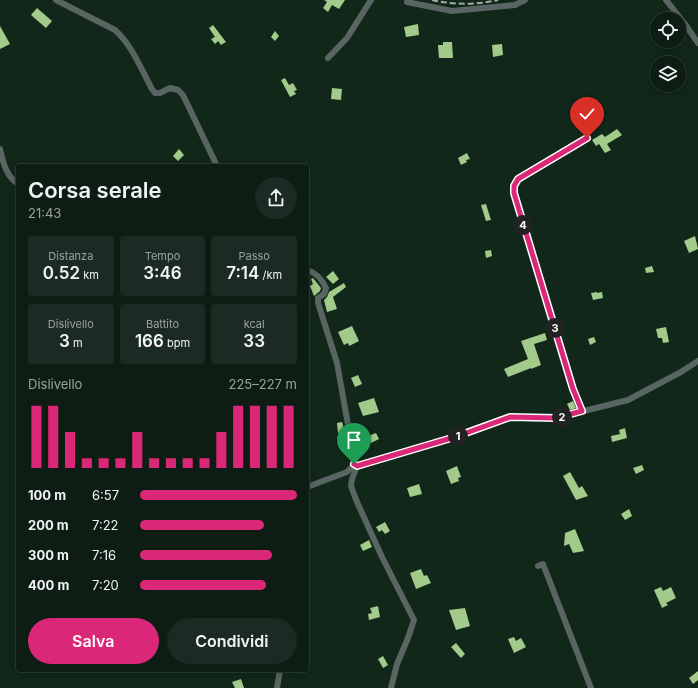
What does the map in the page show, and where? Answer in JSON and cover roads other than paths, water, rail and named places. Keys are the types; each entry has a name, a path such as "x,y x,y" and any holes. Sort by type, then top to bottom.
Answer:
{"street":[{"path":"56,0 120,34 155,93 160,94 170,88 178,90 183,95 216,164"},
{"path":"328,58 347,38 371,0"},
{"path":"407,2 452,11 515,5 525,0"},
{"path":"666,0 698,43"},
{"path":"582,411 573,389 542,287 514,193 514,186 518,179 587,138"},
{"path":"0,149 6,171 16,182"},
{"path":"309,270 320,277 326,288 324,294 318,298 318,303 337,364 356,465 351,486 382,557 414,620 397,664 391,688"},
{"path":"309,486 347,472 356,465 455,437 510,417 556,418 628,400 682,372 698,361"},
{"path":"538,566 543,564 545,568 591,688"},
{"path":"277,688 280,672"}],"railway":[{"path":"432,0 465,4 498,0"}]}
